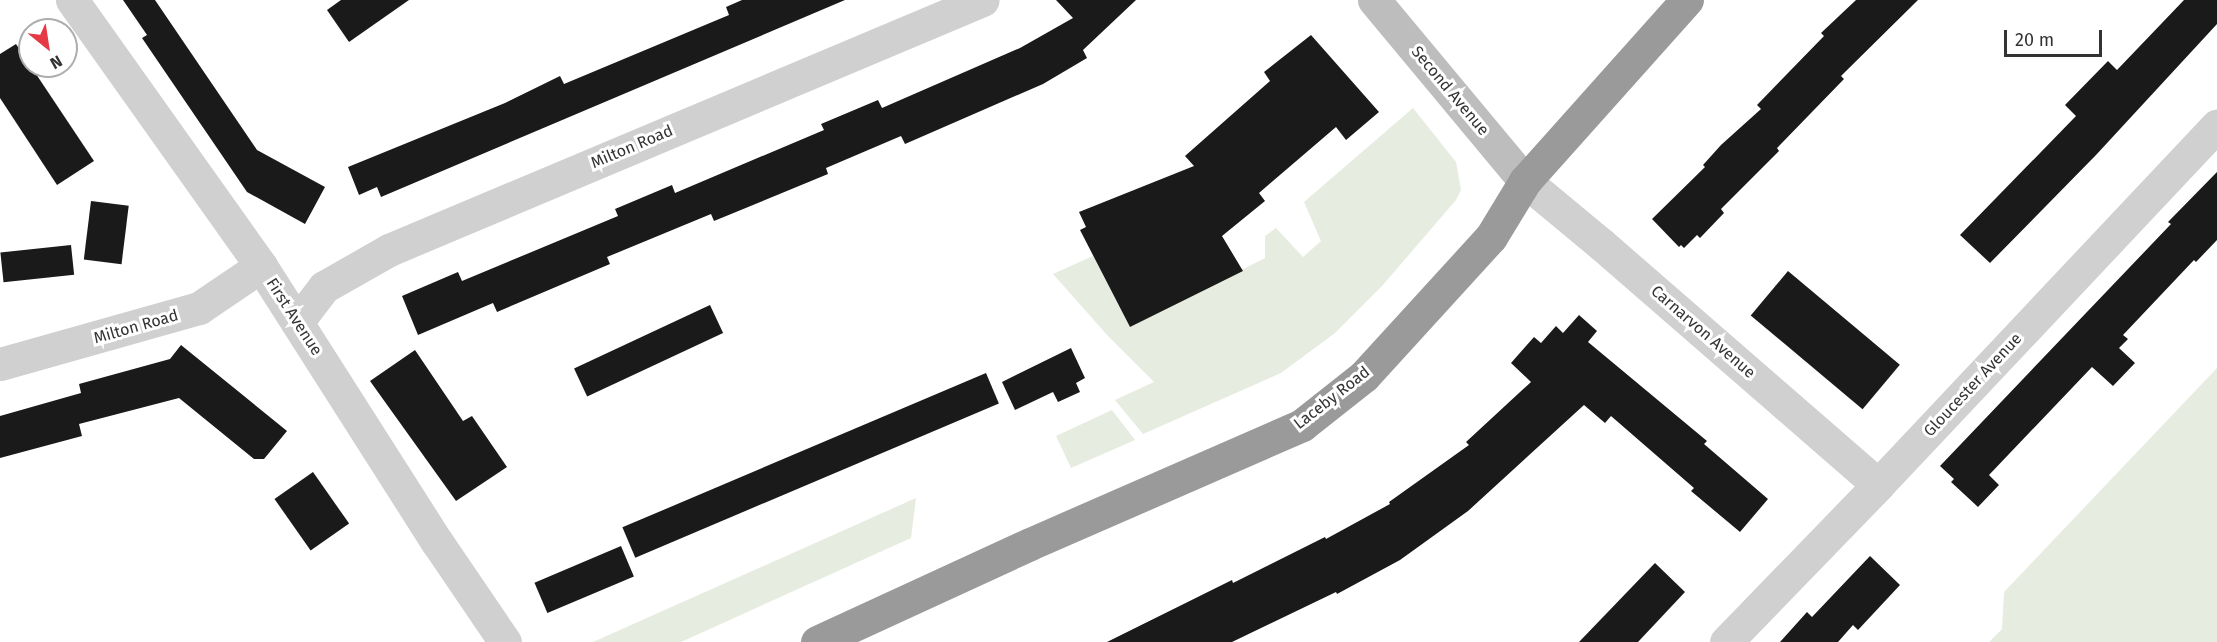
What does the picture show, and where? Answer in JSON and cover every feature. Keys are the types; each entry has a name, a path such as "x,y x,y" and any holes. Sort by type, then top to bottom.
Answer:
{"highway":[{"name":"Laceby Road","path":"817,642 1030,544 1302,425 1364,376 1444,289 1491,237 1525,181 1687,0"}],"street":[{"name":"First Avenue","path":"72,0 298,321 437,542 505,642"},
{"name":"Milton Road","path":"298,321 324,287 389,250 983,0"},
{"name":"Second Avenue","path":"1374,0 1525,181"},
{"name":"Gloucester Avenue","path":"1726,642 1878,485 2217,125"},
{"name":"Carnarvon Avenue","path":"1525,181 1600,243 1878,485"},
{"name":"Milton Road","path":"0,364 157,322 200,308 261,267"}],"shaded area":[{"path":"1413,108 1456,162 1461,190 1456,200 1382,286 1335,333 1281,373 1143,434 1115,400 1154,382 1108,336 1053,274 1093,256 1130,327 1265,258 1265,236 1276,228 1303,257 1321,241 1304,202"},
{"path":"2217,368 2217,642 1989,642 2002,629 2004,592"},
{"path":"1112,410 1135,440 1071,468 1056,436"},
{"path":"916,498 911,538 681,642 593,642"}],"building":[{"path":"123,0 155,0 257,150 325,187 305,224 247,192 142,38 147,35"},
{"path":"341,0 409,0 349,42 327,10"},
{"path":"742,0 845,0 381,197 377,187 359,195 348,167 505,103 560,76 564,84 729,15 726,7"},
{"path":"1056,0 1136,0 1083,50 1087,58 1043,84 905,144 901,136 826,168 828,174 714,221 711,214 607,257 610,264 497,312 493,303 418,335 402,296 458,272 462,281 618,216 615,209 672,185 675,193 824,130 821,124 878,100 882,108 1020,48 1073,18"},
{"path":"1856,0 1918,0 1841,76 1844,79 1777,148 1779,151 1721,209 1724,213 1700,238 1697,235 1684,248 1681,245 1679,247 1652,219 1705,167 1703,165 1721,145 1761,109 1757,105 1824,36 1821,33"},
{"path":"2184,0 2217,0 2217,24 2096,155 1990,263 1960,235 2076,116 2065,105 2108,61 2117,70"},
{"path":"1311,35 1379,112 1346,140 1336,127 1259,193 1265,201 1222,236 1243,271 1130,327 1080,230 1086,227 1079,212 1194,166 1185,156 1270,81 1264,72"},
{"path":"16,44 18,47 18,78 39,78 94,161 57,185 0,98 0,54"},
{"path":"2217,172 2217,240 2196,262 2194,260 2123,335 2128,339 2119,348 2135,363 2113,386 2092,367 1989,475 1999,485 1978,507 1951,482 1954,479 1940,466 2171,224 2168,222"},
{"path":"91,201 129,206 122,264 84,260"},
{"path":"71,245 74,275 4,282 0,252"},
{"path":"1788,271 1900,365 1863,409 1751,315"},
{"path":"710,305 723,333 587,396 574,368"},
{"path":"1579,315 1597,331 1588,342 1707,441 1704,444 1768,499 1740,532 1691,491 1694,488 1611,416 1605,423 1584,405 1468,511 1400,560 1337,594 1336,592 1232,642 1107,642 1232,580 1233,583 1325,537 1326,539 1390,504 1389,502 1469,445 1466,442 1531,382 1511,363 1534,337 1541,343 1556,326 1563,333"},
{"path":"181,345 287,431 264,459 254,459 179,398 79,424 82,436 0,458 0,416 81,393 79,384 170,359"},
{"path":"1071,348 1085,378 1076,383 1080,392 1058,402 1053,392 1015,410 1002,382"},
{"path":"415,350 463,421 472,416 507,467 456,501 370,381"},
{"path":"986,373 999,403 635,558 622,527"},
{"path":"313,472 349,524 311,551 274,499"},
{"path":"621,546 634,576 547,613 534,583"},
{"path":"1870,556 1900,585 1858,630 1853,625 1838,642 1780,642 1807,612 1812,617"},
{"path":"1655,563 1685,592 1638,642 1579,642"}]}
